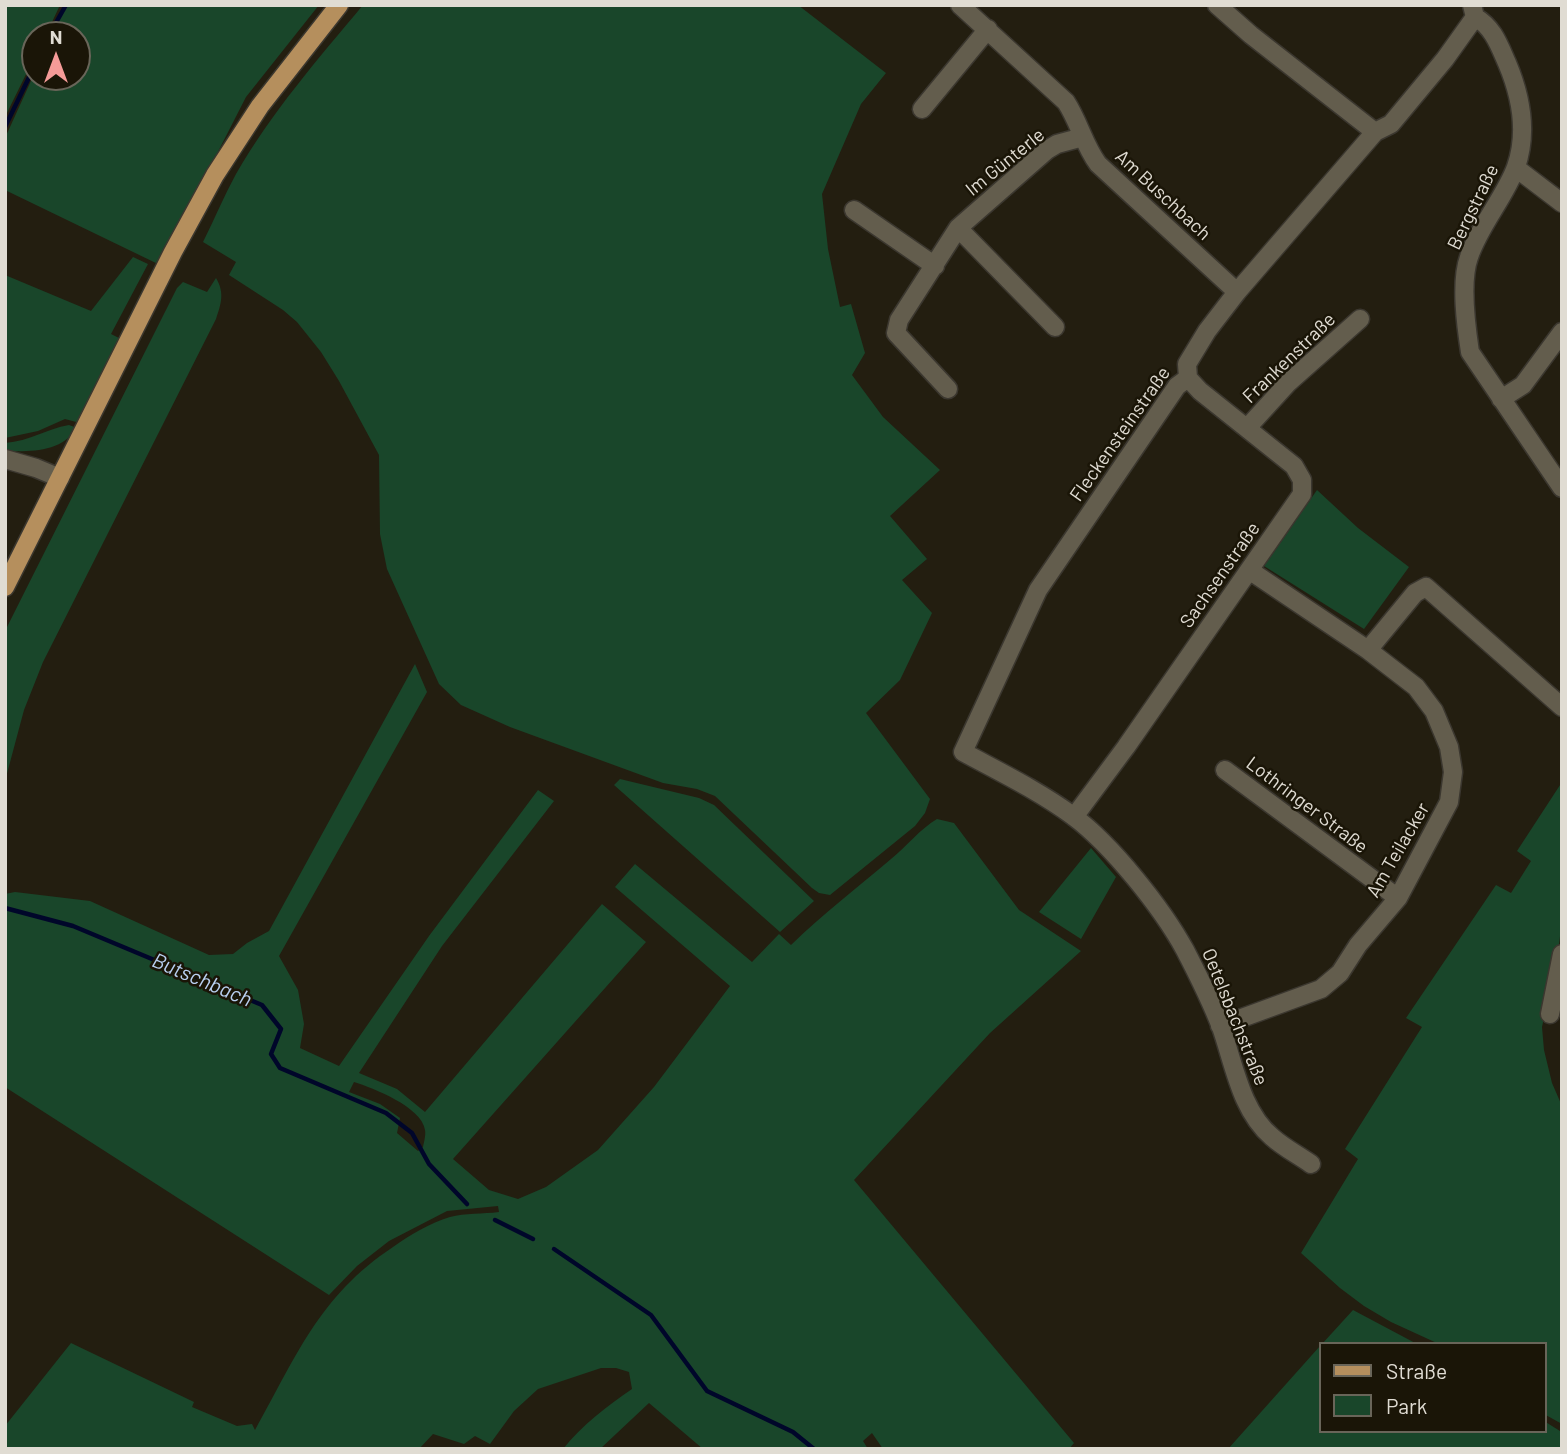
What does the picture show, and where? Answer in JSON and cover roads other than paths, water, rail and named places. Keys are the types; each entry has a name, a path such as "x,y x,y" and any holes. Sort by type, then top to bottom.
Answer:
{"main road":[{"path":"5,587 173,252 215,175 260,106 340,5"}],"street":[{"name":"Am Buschbach","path":"960,5 1066,102 1077,120 1088,151 1098,164 1237,292"},
{"path":"1217,5 1375,132"},
{"name":"Fleckensteinstraße","path":"963,752 1038,590 1177,386 1188,378 1187,364 1207,331 1237,292 1375,132 1391,124 1444,59 1474,11"},
{"name":"Bergstraße","path":"1474,11 1487,23 1515,80 1521,105 1521,140 1516,168 1468,258 1466,328 1470,352 1562,488"},
{"path":"922,109 988,29"},
{"name":"Im Günterle","path":"948,389 896,333 899,320 958,228 1047,150 1057,144 1083,137"},
{"path":"1516,168 1562,203"},
{"path":"854,210 934,266"},
{"path":"958,228 1055,327"},
{"name":"Frankenstraße","path":"1247,428 1287,383 1360,319"},
{"path":"1501,399 1523,386 1562,332"},
{"name":"Sachsenstraße","path":"1074,817 1302,494 1302,480 1294,466 1200,391 1188,378"},
{"path":"5,459 60,478"},
{"name":"Am Teilacker","path":"1220,1026 1321,989 1340,973 1358,945 1398,898 1450,802 1453,772 1449,747 1434,712 1416,687 1368,650 1249,570"},
{"path":"1368,650 1415,593 1426,587 1562,707"},
{"name":"Oetelsbachstraße","path":"963,752 1021,783 1074,817 1099,839 1144,890 1184,948 1220,1026 1239,1084 1260,1125 1271,1137 1311,1164"},
{"name":"Lothringer Straße","path":"1226,770 1398,898"},
{"path":"1550,1014 1562,954"}],"waterway":[{"path":"57,21 66,5"},
{"path":"5,127 22,91"},
{"name":"Butschbach","path":"5,908 73,926 262,1005 281,1029 271,1054 280,1068 386,1113 412,1133 429,1164 467,1204"},
{"name":"Butschbach","path":"495,1220 533,1239"},
{"name":"Butschbach","path":"554,1249 651,1315 707,1391 793,1432 814,1449"}]}
